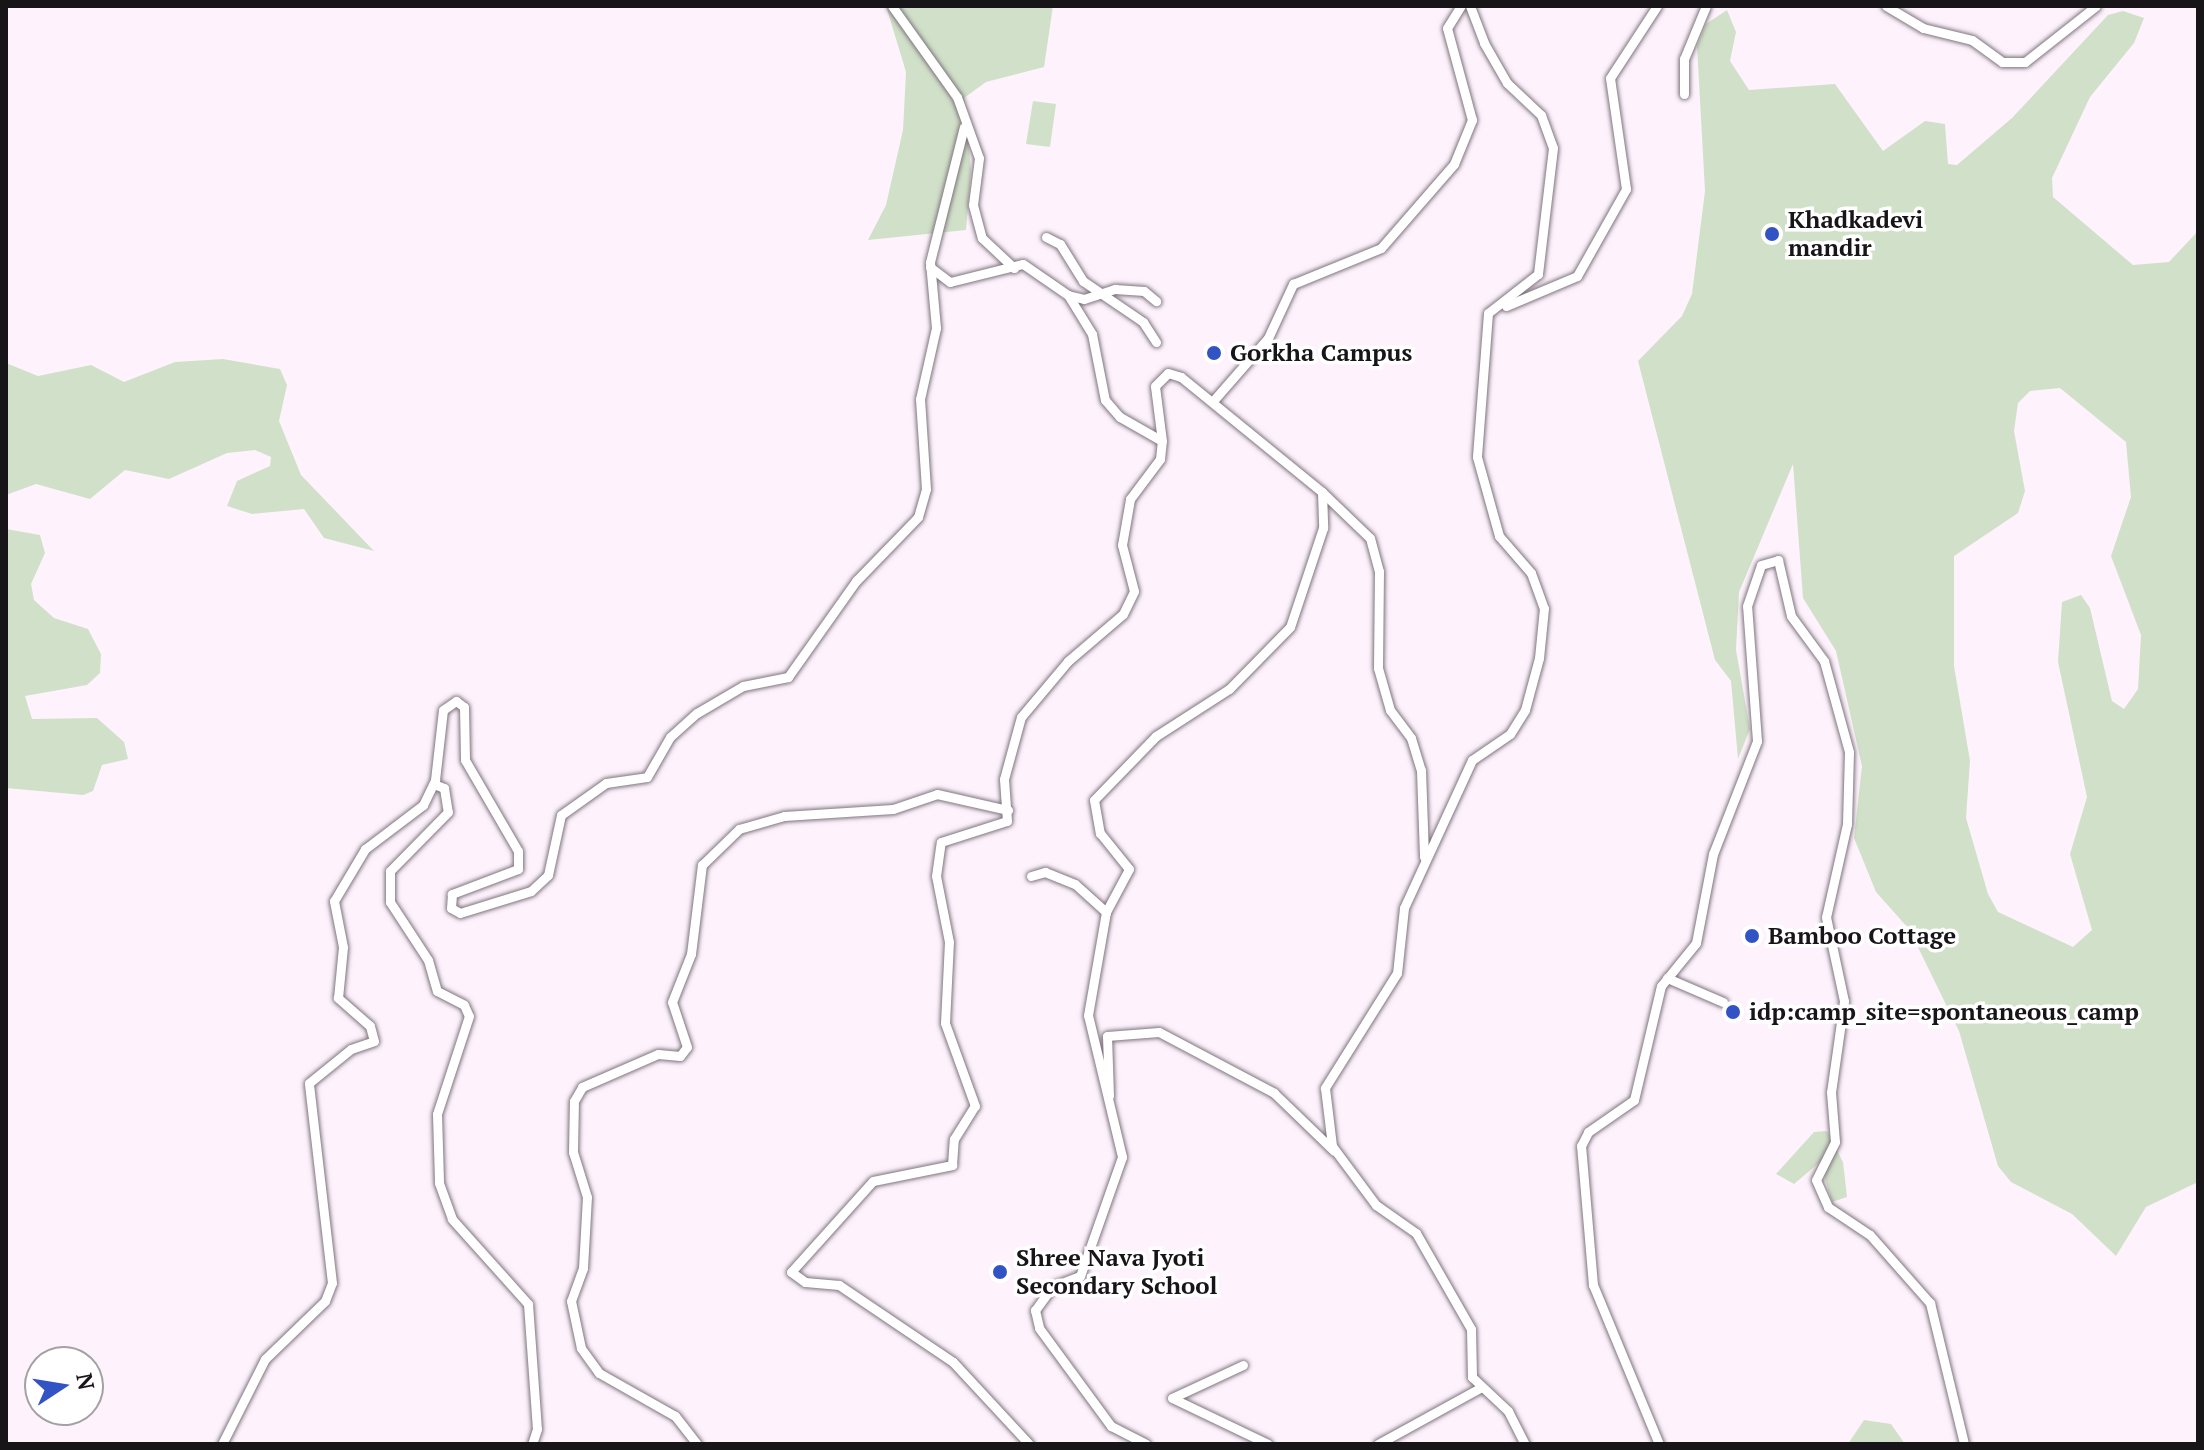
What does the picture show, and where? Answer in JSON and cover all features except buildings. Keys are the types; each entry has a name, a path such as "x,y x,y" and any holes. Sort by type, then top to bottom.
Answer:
{"street":[{"path":"892,6 943,72 979,158 973,205 982,238 1014,268"},
{"path":"1213,401 1268,338 1280,300 1293,284 1381,248 1454,164 1472,120 1447,28 1461,6"},
{"path":"1335,1152 1325,1088 1397,973 1404,908 1472,760 1510,734 1525,710 1539,658 1544,608 1531,573 1499,536 1477,457 1488,313 1538,274 1553,148 1541,115 1507,83 1484,43 1470,6"},
{"path":"1488,313 1577,276 1626,189 1610,78 1657,6"},
{"path":"1684,94 1684,59 1706,6"},
{"path":"1886,6 1923,28 1972,40 2002,62 2025,62 2096,6"},
{"path":"222,1444 265,1359 325,1301 332,1283 309,1083 351,1049 374,1041 370,1026 338,998 343,947 334,901 365,849 423,805 434,784 443,710 456,701 464,707 465,760 518,851 518,869 452,894 451,908 460,913 531,891 548,875 561,815 606,783 647,777 670,737 697,713 743,686 788,677 856,581 918,517 926,489 920,399 936,328 930,267 964,127"},
{"path":"1046,237 1098,293 1143,322 1156,342"},
{"path":"930,267 950,282 1014,268 1035,268 1068,295 1092,334 1105,400 1142,433 1162,441"},
{"path":"1068,295 1144,291 1156,301"},
{"path":"1029,1444 953,1362 839,1285 805,1282 791,1272 873,1181 952,1165 954,1139 975,1106 945,1023 949,942 936,876 941,842 1007,821 1004,779 1021,717 1068,661 1123,614 1134,591 1122,545 1130,499 1160,459 1159,376 1181,377 1213,401 1322,492 1370,538 1379,571 1378,668 1390,710 1411,738 1424,796 1419,876"},
{"path":"1146,1444 1111,1426 1039,1328 1035,1310 1052,1287 1080,1276 1122,1157 1088,1015 1106,912 1129,869 1092,816 1100,786 1156,736 1229,689 1290,627 1323,528 1322,492"},
{"path":"1659,1444 1593,1285 1581,1146 1588,1132 1634,1100 1667,978 1696,943 1713,854 1757,741 1747,606 1761,565 1778,560 1791,616 1824,661 1849,752 1847,824 1826,917 1844,1001 1831,1092 1835,1142 1816,1180 1828,1207 1870,1235 1930,1303 1964,1444"},
{"path":"434,784 444,788 448,812 390,871 390,902 428,960 437,991 464,1005 469,1016 437,1114 439,1183 452,1219 528,1304 537,1429 532,1444"},
{"path":"697,1444 675,1416 599,1373 581,1348 571,1301 583,1268 587,1197 573,1152 574,1101 582,1087 658,1054 680,1056 687,1047 672,1002 691,954 702,865 739,829 784,816 893,809 937,794 1008,810"},
{"path":"1031,876 1045,872 1075,884 1106,912"},
{"path":"1667,978 1723,1002"},
{"path":"1108,1099 1107,1036 1159,1032 1274,1093 1335,1152 1376,1205 1416,1233 1458,1300 1480,1388 1508,1411 1525,1444"},
{"path":"1243,1365 1172,1398 1268,1444"},
{"path":"1378,1444 1480,1388"}],"green space":[{"path":"886,6 1053,6 1044,67 986,82 964,98 971,170 966,230 868,240 886,205 903,130 906,72"},
{"path":"1727,10 1736,32 1730,61 1749,90 1835,84 1883,151 1925,121 1945,124 1948,164 1957,165 2012,118 2108,15 2123,11 2144,18 2134,43 2090,97 2052,178 2053,197 2133,265 2169,262 2198,231 2198,1182 2146,1207 2116,1256 2072,1214 2011,1182 1998,1166 1959,1031 1909,929 1876,892 1854,838 1862,766 1836,651 1803,598 1793,464 1739,592 1736,650 1750,729 1738,759 1731,681 1715,660 1638,361 1682,316 1692,294 1705,191 1697,46 1706,24","holes":["2060,388 2126,442 2131,497 2111,556 2141,635 2138,689 2124,709 2112,701 2090,608 2081,595 2062,602 2058,662 2087,797 2070,854 2092,930 2073,947 1998,912 1988,894 1966,818 1970,761 1954,666 1954,556 2018,513 2025,491 2014,431 2018,403 2030,391"]},
{"path":"1033,101 1056,104 1050,147 1026,144"},
{"path":"223,359 280,369 287,385 279,421 301,475 374,551 324,538 304,509 252,514 227,506 237,481 270,466 271,457 255,450 227,453 169,479 125,470 90,499 36,484 6,495 6,363 38,376 91,365 124,382 175,362"},
{"path":"6,529 40,535 45,553 31,584 34,600 54,618 88,629 101,654 100,673 87,685 25,696 32,719 97,718 124,742 128,759 102,765 93,791 83,795 6,788"},
{"path":"1827,1131 1843,1162 1847,1197 1832,1202 1820,1162 1794,1184 1776,1174 1814,1132"},
{"path":"1864,1420 1891,1424 1905,1444 1848,1444"}],"place":[{"name":"Khadkadevi mandir","path":"1772,234"},
{"name":"Gorkha Campus","path":"1214,353"},
{"name":"Bamboo Cottage","path":"1752,936"},
{"name":"idp:camp_site=spontaneous_camp","path":"1733,1012"},
{"name":"Shree Nava Jyoti Secondary School","path":"1000,1272"}]}
